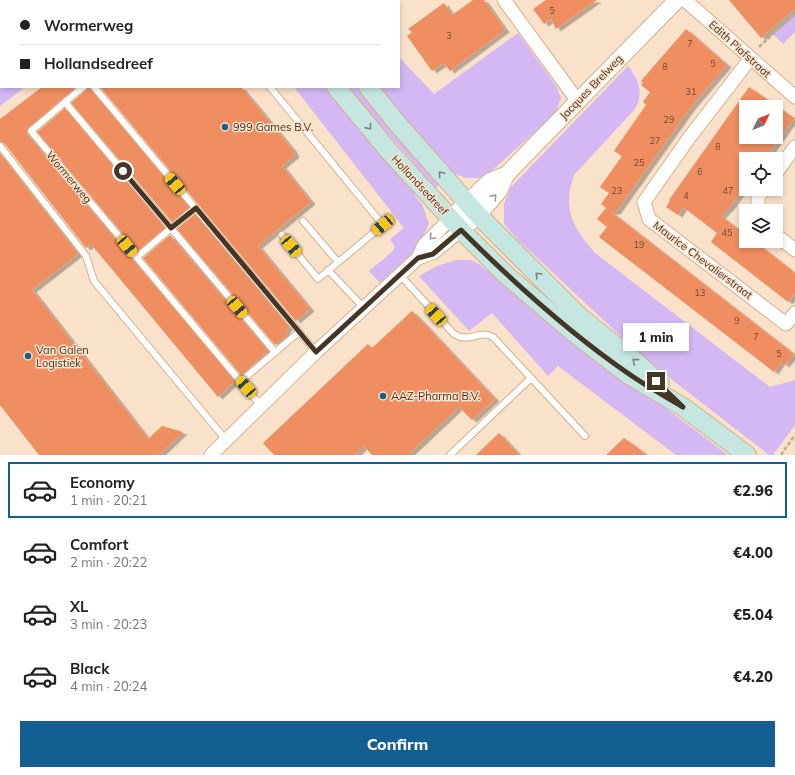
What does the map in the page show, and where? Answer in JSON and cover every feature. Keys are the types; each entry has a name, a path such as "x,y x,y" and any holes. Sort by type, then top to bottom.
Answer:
{"main road":[{"name":"Hollandsedreef","path":"337,88 389,151 456,224 504,273 572,332 629,375 683,407 747,455"},
{"name":"Hollandsedreef","path":"369,88 396,122 472,209 579,316 637,363 683,407"}],"street":[{"path":"504,0 577,100"},
{"name":"Jacques Brelweg","path":"456,224 472,209 500,191 506,175 577,100 677,0"},
{"name":"Edith Piafstraat","path":"685,0 750,59 795,97"},
{"name":"Maurice Chevalierstraat","path":"750,59 689,138 644,202 649,219 786,324 795,313"},
{"path":"783,164 795,148"},
{"path":"211,455 316,352 418,258 424,245 456,224"},
{"path":"783,240 795,250"}],"lane":[{"name":"Wormerweg","path":"82,88 31,131 261,406"},
{"path":"95,88 316,352"},
{"path":"271,88 383,225 318,279 282,235"},
{"path":"65,102 275,352"},
{"path":"0,146 86,256 94,281 226,440"},
{"path":"137,257 196,208"},
{"path":"303,222 338,262"},
{"path":"328,270 364,308"},
{"path":"400,275 454,334 465,339 480,334 489,335 532,378 585,436"},
{"path":"240,381 299,332"},
{"path":"450,455 532,378"}],"path":[{"path":"750,59 758,48 795,13"},
{"path":"781,455 795,435"}],"shaded area":[{"path":"795,15 795,32 783,44 773,34"},
{"path":"518,33 557,87 561,98 555,114 487,175 479,178 466,178 452,173 379,88 400,88 400,58 434,94"},
{"path":"628,66 635,76 639,87 640,92 638,103 635,109 574,175 569,198 572,217 581,235 595,253 770,387 795,380 795,425 773,455 769,455 644,358 520,242 504,224 504,204 511,187"},
{"path":"0,88 24,88 0,106"},
{"path":"295,88 329,88 417,194 415,196 422,204 429,224 415,251 380,283 369,271 392,252 395,247 390,239 404,228"},
{"path":"345,88 363,88 442,183 436,188 369,112"},
{"path":"456,260 470,260 479,264 543,316 728,455 676,455 558,366 548,376 492,313 469,331 419,276 437,266"}],"building":[{"path":"473,0 484,0 505,30 450,71 444,63 432,71 407,36 412,32 408,29 444,3 452,15"},
{"path":"546,0 597,0 556,29 551,19 544,24 533,9"},
{"path":"729,0 795,0 795,9 761,38"},
{"path":"686,29 727,65 691,107 616,212 611,212 601,204 609,193 600,187 622,156 614,151 646,105 643,102 650,92 641,85 643,83 641,81"},
{"path":"749,87 768,100 740,100"},
{"path":"41,88 75,88 28,128 27,134 235,381 218,397 91,244 86,248 4,143 0,142 0,119"},
{"path":"87,88 91,88 189,207 172,222 71,103"},
{"path":"101,88 242,88 292,149 295,155 282,166 311,202 258,246 310,309 296,321"},
{"path":"739,101 739,144 776,144 770,152 739,152 739,195 721,216 739,230 739,248 763,248 795,273 795,293 788,302 711,242 717,233 683,207 678,215 666,207 670,201 669,200"},
{"path":"65,108 165,228 137,251 37,132"},
{"path":"783,110 794,118 783,134"},
{"path":"0,153 78,254 32,290 148,439 162,426 183,432 159,455 39,455 0,405"},
{"path":"606,208 794,354 785,365 781,362 774,372 599,237 607,227 597,219"},
{"path":"195,214 289,327 285,331 288,334 275,345 177,229"},
{"path":"170,235 268,351 241,375 143,258"},
{"path":"412,311 495,399 472,420 459,407 408,455 372,455 364,446 355,455 274,455 263,443 368,344 372,348"},
{"path":"499,433 519,455 476,455"},
{"path":"624,438 647,455 606,455"}],"place":[{"name":"999 Games B.V.","path":"225,127"},
{"name":"Van Galen Logistiek","path":"28,356"},
{"name":"AAZ-Pharma B.V.","path":"383,396"}],"route":[{"path":"123,171 171,228 196,208 316,352 418,258 433,254 461,230 504,273 572,332 629,375 683,407 656,381"}]}
